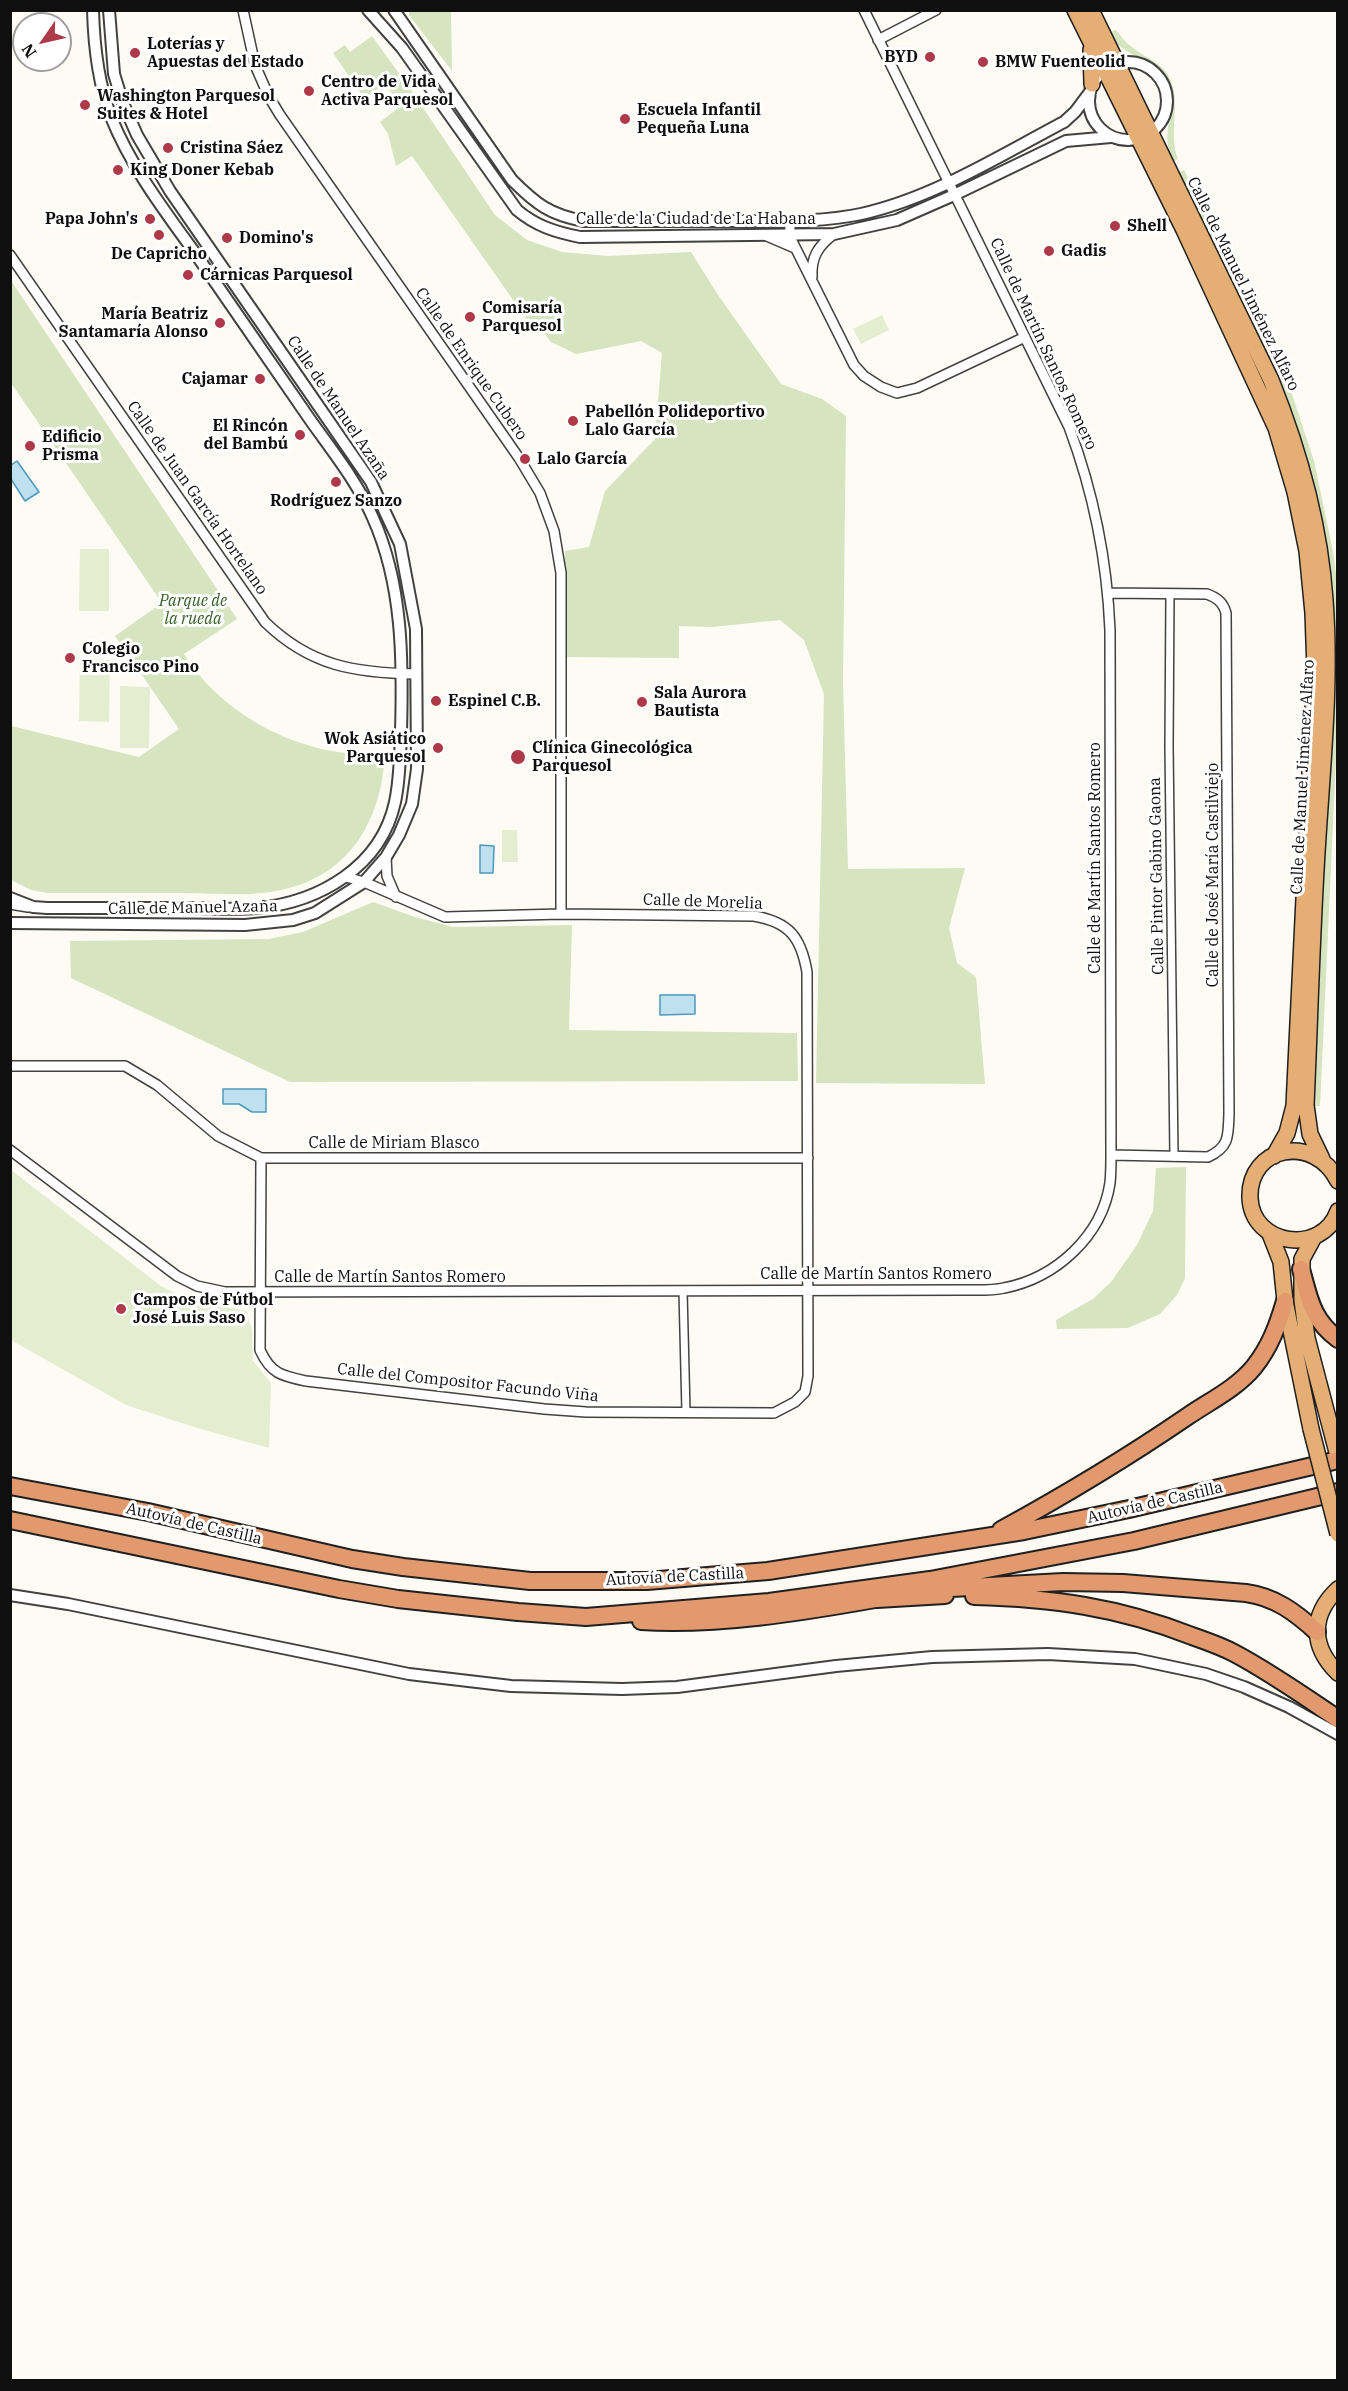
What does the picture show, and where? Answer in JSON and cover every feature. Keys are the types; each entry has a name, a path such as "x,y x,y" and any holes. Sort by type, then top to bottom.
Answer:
{"highway":[{"name":"Calle de Manuel Jiménez Alfaro","path":"1075,10 1090,41 1110,66"},
{"name":"Calle de Manuel Jiménez Alfaro","path":"1091,10 1110,66 1271,380 1288,421 1306,481 1318,543 1325,599 1328,659 1306,1105 1310,1134 1322,1159 1338,1181"},
{"path":"1090,41 1091,88"},
{"name":"Calle de Manuel Jiménez Alfaro","path":"1145,137 1189,240 1276,428 1295,492 1307,551 1315,670 1294,1106 1287,1133 1274,1156 1263,1164 1255,1175 1250,1194 1253,1213 1260,1225 1270,1234"},
{"path":"1274,1156 1298,1151 1310,1153 1322,1159"},
{"path":"1337,1214 1330,1225 1314,1237 1304,1253 1301,1269 1307,1338 1338,1458"},
{"path":"1270,1234 1292,1241 1314,1237"},
{"path":"1270,1234 1279,1251 1285,1301 1311,1429 1338,1534"},
{"path":"1301,1269 1314,1312 1323,1328 1338,1340"},
{"path":"993,1535 1137,1451 1238,1383 1254,1367 1265,1350 1276,1330 1285,1301"},
{"name":"Autovía de Castilla","path":"10,1486 148,1512 352,1559 403,1567 530,1581 646,1581 768,1571 1024,1531 1129,1509 1338,1458"},
{"name":"Autovía de Castilla","path":"10,1520 339,1589 486,1608 586,1617 769,1602 930,1580 1134,1541 1338,1492"},
{"path":"586,1617 662,1622 766,1616 938,1589 1002,1584 1123,1583 1262,1595 1284,1605 1317,1632"},
{"path":"1338,1589 1327,1598 1319,1614 1317,1632 1320,1648 1327,1663 1338,1673"},
{"path":"877,1599 949,1595 1015,1597 1085,1604 1155,1621 1232,1652 1283,1681 1338,1719"}],"street":[{"name":"Calle de Manuel Azaña","path":"10,904 33,907 256,909 303,899 346,877 368,855 381,837 395,805 400,763 400,629 397,602 386,555 373,518 339,460 155,196 126,149 111,116 101,84 96,59 93,10"},
{"name":"Calle de Manuel Azaña","path":"12,924 268,924 294,920 315,913 364,882 386,857 399,835 412,804 417,768 416,629 400,544 386,510 351,450 151,161 127,114 114,74 109,10"},
{"name":"Calle de Enrique Cubero","path":"243,10 255,65 269,97 322,178 519,458 540,493 554,531 561,573 561,914"},
{"name":"Calle de la Ciudad de La Habana","path":"368,10 402,48 507,199 531,222 555,232 580,237 834,234 897,220 1066,141 1111,136 1120,140 1145,137"},
{"name":"Calle de la Ciudad de La Habana","path":"394,10 512,180 534,202 561,217 584,221 791,220 860,214 894,205 949,182 1064,122 1075,112 1110,66"},
{"name":"Calle de Martín Santos Romero","path":"10,1150 177,1276 197,1286 225,1292 1003,1288 1027,1282 1047,1273 1063,1261 1089,1233 1100,1214 1110,1184 1111,1155 1108,593 1103,545 1088,478 1069,427 864,10"},
{"path":"878,40 936,10"},
{"path":"1110,66 1139,63 1153,70 1163,83 1167,106 1162,121 1145,137"},
{"path":"1091,88 1090,107 1093,117 1099,126 1111,136"},
{"path":"791,220 789,235 854,365 864,376 880,387 897,393 917,388 1025,337"},
{"path":"812,279 811,267 814,255 834,234"},
{"path":"764,235 795,248"},
{"name":"Calle de Juan García Hortelano","path":"10,255 266,622 298,650 320,660 371,672 416,674"},
{"name":"Calle de José María Castilviejo","path":"1108,593 1207,594 1215,597 1223,605 1226,624 1228,1138 1219,1152 1208,1157 1111,1155"},
{"name":"Calle Pintor Gabino Gaona","path":"1170,594 1169,746 1174,1157"},
{"path":"386,857 387,876 396,897"},
{"name":"Calle de Morelia","path":"346,877 364,882 446,916 561,914 754,916 775,921 791,932 804,953 807,972 808,1290"},
{"name":"Calle de Manuel Azaña","path":"10,898 33,907"},
{"name":"Calle de Miriam Blasco","path":"10,1066 125,1066 157,1085 218,1136 261,1158 808,1158"},
{"name":"Calle del Compositor Facundo Viña","path":"261,1158 260,1350 266,1363 280,1375 306,1381 543,1409 586,1412 774,1413 795,1402 805,1392 808,1376 808,1290"},
{"path":"684,1291 686,1412"},
{"path":"10,1595 68,1604 409,1674 511,1686 622,1689 677,1687 836,1666 932,1657 1048,1654 1135,1659 1206,1674 1244,1687 1289,1707 1338,1734"}],"green space":[{"path":"409,11 451,11 452,71 409,15"},
{"path":"1116,30 1130,45 1163,68 1171,82 1175,103 1174,137 1178,159 1172,162 1167,137 1172,101 1169,83 1156,67 1115,42 1109,33"},
{"path":"372,36 495,215 527,240 562,252 608,256 691,252 718,295 781,384 822,399 846,416 843,682 848,869 965,868 949,928 957,963 976,977 985,1084 816,1083 824,694 804,640 780,620 712,627 679,626 679,658 562,657 565,551 589,547 605,491 655,439 662,353 641,341 576,354 551,342 537,324 530,324 412,156 396,166 388,134 380,122 401,106 385,84 364,98 333,53 345,45 350,52"},
{"path":"1184,170 1277,359 1293,397 1314,461 1333,551 1338,590 1337,737 1320,1106 1313,1106 1331,736 1318,513 1177,173"},
{"name":"Parque de la rueda","path":"10,279 237,619 184,654 202,678 223,699 247,717 300,743 357,754 385,754 377,802 368,824 342,860 323,874 301,884 276,891 242,894 48,893 31,890 11,880 11,726 139,757 179,729 115,636 162,603 11,383"},
{"path":"882,315 889,330 861,344 853,329"},
{"path":"80,549 109,549 109,611 79,611"},
{"path":"80,660 110,660 109,722 79,721"},
{"path":"120,686 150,687 149,748 120,748"},
{"path":"502,830 517,830 518,862 502,862"},
{"path":"373,902 453,927 572,925 569,1030 797,1033 798,1081 290,1082 71,978 70,941 268,939 303,932"},
{"path":"1186,1167 1185,1278 1177,1295 1160,1314 1128,1328 1057,1329 1056,1320 1093,1299 1111,1282 1137,1245 1153,1211 1156,1168"},
{"name":"Campos de Fútbol José Luis Saso","path":"11,1170 161,1286 187,1299 246,1311 252,1330 253,1361 271,1383 269,1448 126,1405 11,1340"}],"water":[{"path":"17,461 39,492 25,501 11,479 11,465"},
{"path":"480,845 494,846 493,873 480,873"},
{"path":"660,995 695,995 695,1014 660,1015"},
{"path":"223,1089 266,1089 266,1112 252,1112 239,1104 223,1104"}],"place":[{"name":"Loterías y Apuestas del Estado","path":"135,53"},
{"name":"BYD","path":"930,57"},
{"name":"BMW Fuenteolid","path":"983,62"},
{"name":"Centro de Vida Activa Parquesol","path":"309,91"},
{"name":"Washington Parquesol Suites & Hotel","path":"85,105"},
{"name":"Escuela Infantil Pequeña Luna","path":"625,119"},
{"name":"Cristina Sáez","path":"168,148"},
{"name":"King Doner Kebab","path":"118,170"},
{"name":"Papa John's","path":"150,219"},
{"name":"Shell","path":"1115,226"},
{"name":"De Capricho","path":"159,235"},
{"name":"Domino's","path":"227,238"},
{"name":"Gadis","path":"1049,251"},
{"name":"Cárnicas Parquesol","path":"188,275"},
{"name":"Comisaría Parquesol","path":"470,317"},
{"name":"María Beatriz Santamaría Alonso","path":"220,323"},
{"name":"Cajamar","path":"260,379"},
{"name":"Pabellón Polideportivo Lalo García","path":"573,421"},
{"name":"El Rincón del Bambú","path":"300,435"},
{"name":"Edificio Prisma","path":"30,446"},
{"name":"Lalo García","path":"525,459"},
{"name":"Rodríguez Sanzo","path":"336,482"},
{"name":"Colegio Francisco Pino","path":"70,658"},
{"name":"Espinel C.B.","path":"436,701"},
{"name":"Sala Aurora Bautista","path":"642,702"},
{"name":"Wok Asiático Parquesol","path":"438,748"},
{"name":"Clínica Ginecológica Parquesol","path":"518,757"},
{"name":"Campos de Fútbol José Luis Saso","path":"121,1309"}]}
